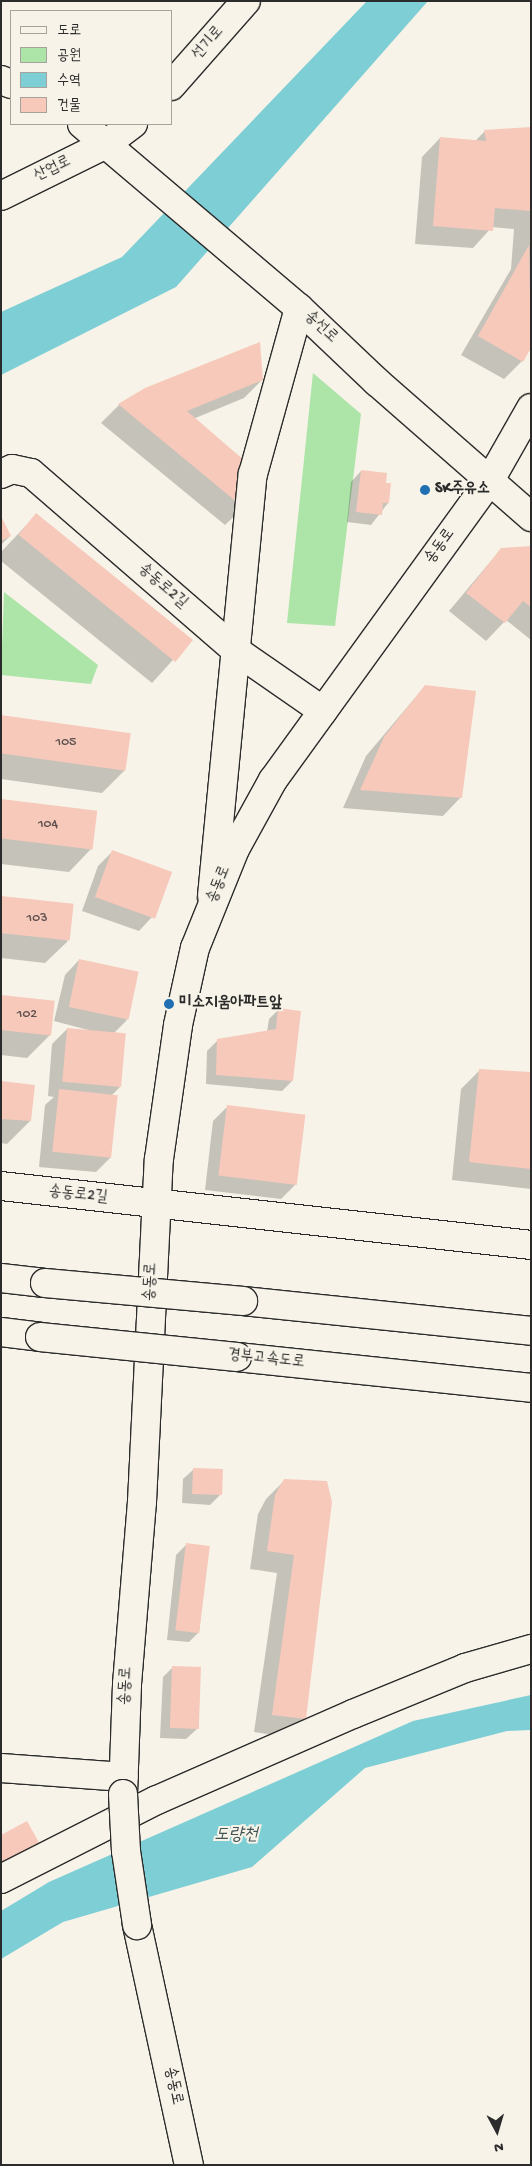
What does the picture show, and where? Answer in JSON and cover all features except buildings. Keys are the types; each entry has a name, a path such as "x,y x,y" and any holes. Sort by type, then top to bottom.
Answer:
{"main road":[{"name":"선기로","path":"172,85 246,1"},
{"name":"송선로","path":"83,125 299,308 488,482 531,517"},
{"path":"106,144 133,125"},
{"name":"산업로","path":"1,196 106,144"},
{"path":"211,909 253,474 299,308"},
{"name":"송동로","path":"189,2165 137,1925 125,1837 124,1786 126,1684 142,1502 155,1204 178,1025 195,948 235,849 273,780 488,482 531,408"},
{"name":"송동로2길","path":"1,474 12,469 31,473 235,650 323,711"},
{"name":"송동로2길","path":"1,1186 531,1245"},
{"path":"1,1278 531,1331"},
{"name":"경부고속도로","path":"1,1332 531,1388"},
{"path":"1,1879 157,1800 354,1714 466,1668 531,1649"},
{"path":"1,1768 124,1786"}],"green space":[{"path":"313,373 361,414 335,626 287,623"},
{"path":"4,592 98,665 91,684 1,675"}],"water":[{"path":"367,1 428,1 176,287 1,375 1,312 122,257"},
{"name":"도량천","path":"531,1695 531,1730 507,1731 365,1768 252,1867 63,1922 1,1959 1,1911 49,1882 413,1721"}],"place":[{"name":"SK주유소","path":"425,490"},
{"name":"미소지움아파트앞","path":"169,1004"}]}
